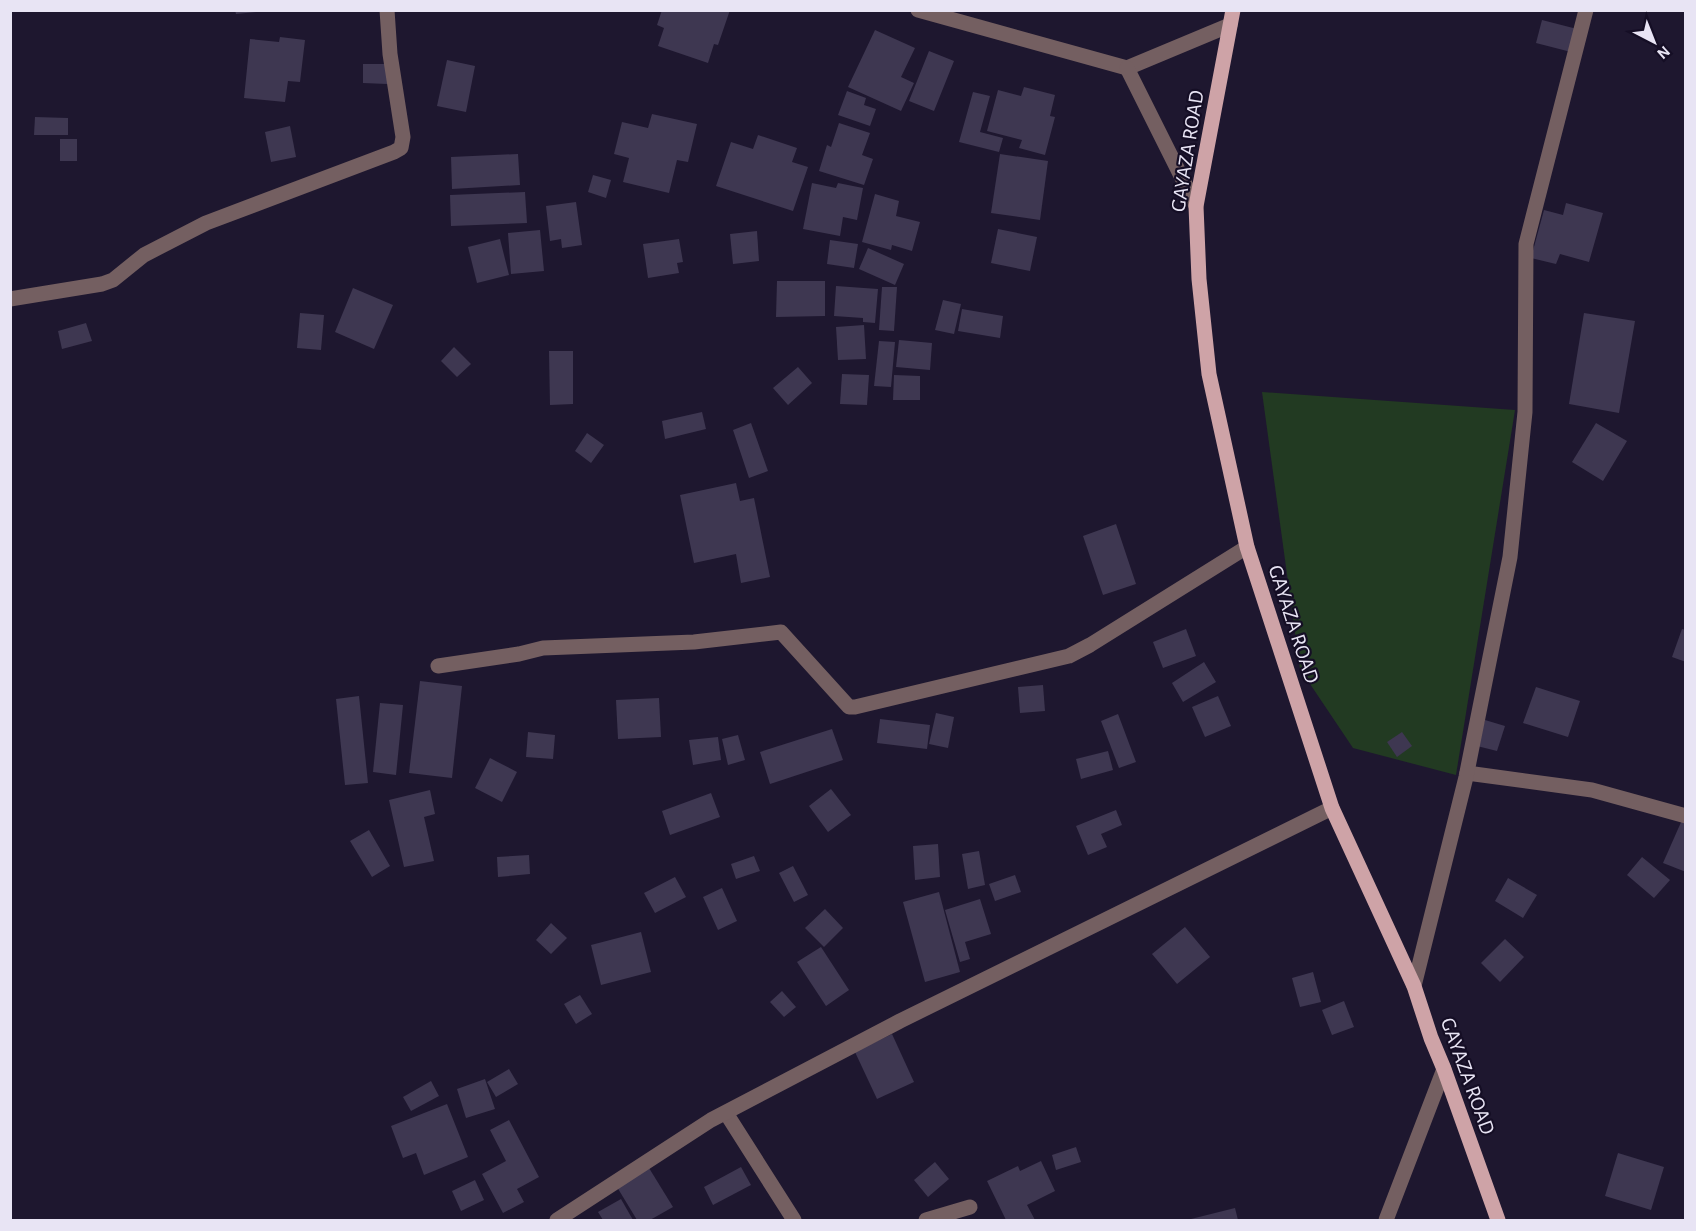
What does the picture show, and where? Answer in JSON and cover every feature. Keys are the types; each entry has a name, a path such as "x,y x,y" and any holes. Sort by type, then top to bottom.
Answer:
{"main road":[{"name":"GAYAZA ROAD","path":"1231,18 1196,206 1199,279 1209,374 1247,547 1332,808 1414,986 1498,1221"}],"street":[{"path":"10,299 102,284 113,280 144,255 206,223 401,148 403,137 390,54 387,10"},
{"path":"918,10 1127,68 1231,18"},
{"path":"1414,986 1467,773 1510,558 1526,412 1526,244 1586,10"},
{"path":"1127,68 1196,206"},
{"path":"438,666 519,654 543,648 694,642 781,632 849,707 855,707 1069,656 1247,547"},
{"path":"1467,773 1592,790 1686,816"},
{"path":"557,1221 726,1113 900,1021 1332,808"},
{"path":"1386,1221 1444,1070"},
{"path":"726,1113 794,1221"},
{"path":"926,1221 970,1207"}],"green space":[{"path":"1262,392 1515,410 1456,775 1353,748 1300,669"}],"building":[{"path":"235,10 256,10 256,12 236,14"},
{"path":"662,10 730,10 718,45 714,44 708,63 658,46 664,28 657,25"},
{"path":"1542,20 1577,29 1571,52 1536,43"},
{"path":"875,30 915,48 901,77 914,83 901,111 848,87"},
{"path":"280,37 305,40 300,82 288,81 285,102 244,98 250,39 279,42"},
{"path":"929,51 954,61 934,111 909,101"},
{"path":"447,60 475,66 466,112 437,106"},
{"path":"363,64 387,64 387,84 363,83"},
{"path":"1024,87 1055,95 1050,116 1055,117 1045,155 1019,148 1022,140 987,131 998,90 1021,96"},
{"path":"847,91 866,98 864,105 876,109 870,126 838,115"},
{"path":"973,92 990,96 980,132 1003,138 999,152 959,142"},
{"path":"652,114 697,124 688,162 677,160 669,193 623,182 629,158 614,154 622,122 648,128"},
{"path":"35,117 68,118 68,135 34,135"},
{"path":"839,123 870,133 862,155 873,159 864,185 819,171 827,145 831,147"},
{"path":"290,126 296,157 271,162 265,132"},
{"path":"758,135 797,148 792,162 808,167 793,211 716,186 731,142 753,149"},
{"path":"60,139 77,139 77,161 60,161"},
{"path":"518,154 520,185 452,189 451,157"},
{"path":"1000,154 1048,161 1040,220 991,213"},
{"path":"593,175 611,180 606,198 588,192"},
{"path":"812,183 836,188 838,183 863,188 857,220 843,217 840,236 803,229"},
{"path":"525,192 527,223 451,226 450,195"},
{"path":"875,194 899,201 896,216 920,222 912,251 892,245 891,250 862,242"},
{"path":"576,202 582,245 562,248 561,239 550,241 546,206"},
{"path":"1566,203 1603,213 1589,262 1560,254 1556,264 1531,258 1544,210 1563,215"},
{"path":"998,229 1037,237 1030,271 991,263"},
{"path":"540,230 544,271 511,274 508,233"},
{"path":"757,231 759,261 733,264 730,234"},
{"path":"500,239 509,275 477,283 468,247"},
{"path":"679,239 683,262 677,263 679,273 648,278 643,244"},
{"path":"830,240 858,244 854,268 827,264"},
{"path":"868,248 904,264 895,285 859,269"},
{"path":"777,281 825,281 825,316 776,317"},
{"path":"836,286 878,289 875,323 863,322 863,318 834,316"},
{"path":"882,287 897,287 894,331 879,330"},
{"path":"353,288 393,305 374,349 335,332"},
{"path":"943,300 961,304 954,334 935,330"},
{"path":"962,309 1003,316 1000,338 958,331"},
{"path":"300,313 324,315 321,350 297,348"},
{"path":"1584,313 1635,321 1619,413 1569,404"},
{"path":"86,323 92,341 62,349 58,331"},
{"path":"864,325 866,359 838,360 836,327"},
{"path":"899,340 932,343 930,370 896,367"},
{"path":"879,341 895,342 891,387 874,386"},
{"path":"454,347 471,364 457,377 441,361"},
{"path":"549,351 573,351 573,404 550,405"},
{"path":"798,367 812,383 788,405 773,388"},
{"path":"842,374 869,375 867,405 840,404"},
{"path":"894,375 920,376 920,400 893,400"},
{"path":"702,412 706,429 665,439 662,421"},
{"path":"751,423 768,471 749,478 733,430"},
{"path":"1596,423 1627,441 1603,481 1572,462"},
{"path":"587,433 604,445 591,463 575,451"},
{"path":"736,483 740,501 754,498 770,577 741,583 736,554 694,563 680,495"},
{"path":"1116,524 1136,584 1103,595 1083,536"},
{"path":"1186,629 1196,656 1163,668 1153,642"},
{"path":"1682,629 1686,630 1686,662 1672,657"},
{"path":"1204,662 1216,682 1183,702 1172,683"},
{"path":"420,681 462,686 452,778 409,773"},
{"path":"1043,685 1045,711 1020,713 1018,687"},
{"path":"1536,687 1580,701 1568,737 1523,723"},
{"path":"359,696 368,783 345,785 336,699"},
{"path":"1218,696 1231,726 1205,737 1192,707"},
{"path":"659,698 661,737 618,739 616,700"},
{"path":"380,703 403,705 396,775 373,772"},
{"path":"936,713 954,717 948,748 929,744"},
{"path":"1118,714 1136,762 1119,768 1101,721"},
{"path":"880,719 930,725 927,749 877,743"},
{"path":"1485,720 1505,726 1497,751 1477,746"},
{"path":"832,729 843,760 770,784 760,752"},
{"path":"528,732 555,735 553,759 526,757"},
{"path":"1402,732 1412,746 1397,757 1387,742"},
{"path":"738,735 745,760 728,765 722,739"},
{"path":"718,737 721,760 693,765 689,740"},
{"path":"1108,751 1113,770 1081,779 1076,759"},
{"path":"490,758 517,772 502,802 475,788"},
{"path":"831,789 851,815 828,832 809,806"},
{"path":"430,790 435,814 424,817 434,861 404,867 389,800"},
{"path":"711,793 720,817 670,835 662,811"},
{"path":"1116,810 1122,825 1101,834 1107,847 1088,855 1076,826"},
{"path":"1682,820 1686,821 1686,872 1663,863"},
{"path":"369,830 390,866 372,877 350,841"},
{"path":"938,844 940,877 915,880 913,846"},
{"path":"979,851 985,885 968,889 962,854"},
{"path":"529,855 530,874 498,877 497,857"},
{"path":"754,856 760,871 736,879 731,864"},
{"path":"1642,857 1670,880 1654,898 1627,875"},
{"path":"793,866 808,895 794,902 779,873"},
{"path":"1015,875 1021,892 995,901 989,884"},
{"path":"675,877 686,897 655,913 644,893"},
{"path":"1508,878 1537,895 1523,918 1495,901"},
{"path":"722,888 737,921 718,930 703,897"},
{"path":"939,892 960,972 925,982 903,902"},
{"path":"980,899 991,934 965,942 970,959 960,962 945,910"},
{"path":"825,909 843,928 824,947 805,928"},
{"path":"551,923 567,938 551,954 536,940"},
{"path":"1185,927 1210,957 1177,984 1152,954"},
{"path":"641,932 651,972 601,985 591,945"},
{"path":"1505,939 1524,957 1500,982 1481,963"},
{"path":"821,947 849,990 826,1006 797,962"},
{"path":"1313,972 1321,1002 1300,1007 1292,978"},
{"path":"782,991 796,1007 784,1017 770,1002"},
{"path":"580,995 592,1014 576,1024 564,1004"},
{"path":"1344,1001 1354,1027 1332,1035 1322,1010"},
{"path":"892,1034 914,1082 877,1099 855,1052"},
{"path":"509,1069 518,1084 496,1097 487,1082"},
{"path":"485,1079 495,1109 466,1118 457,1089"},
{"path":"431,1081 439,1096 411,1111 403,1097"},
{"path":"447,1104 468,1157 424,1175 416,1153 403,1158 391,1126"},
{"path":"509,1120 539,1177 517,1189 524,1202 503,1213 482,1174 506,1161 490,1130"},
{"path":"1076,1147 1081,1162 1056,1170 1052,1155"},
{"path":"1618,1153 1664,1167 1651,1210 1605,1196"},
{"path":"1041,1161 1055,1191 1027,1205 1035,1220 1006,1220 987,1181 1018,1166 1020,1171"},
{"path":"935,1162 949,1179 928,1197 914,1180"},
{"path":"741,1167 751,1185 713,1205 704,1187"},
{"path":"649,1168 673,1207 650,1220 637,1220 617,1187"},
{"path":"475,1180 484,1200 461,1211 452,1191"},
{"path":"621,1199 633,1220 603,1220 598,1212"},
{"path":"1235,1208 1238,1220 1187,1220"}]}
